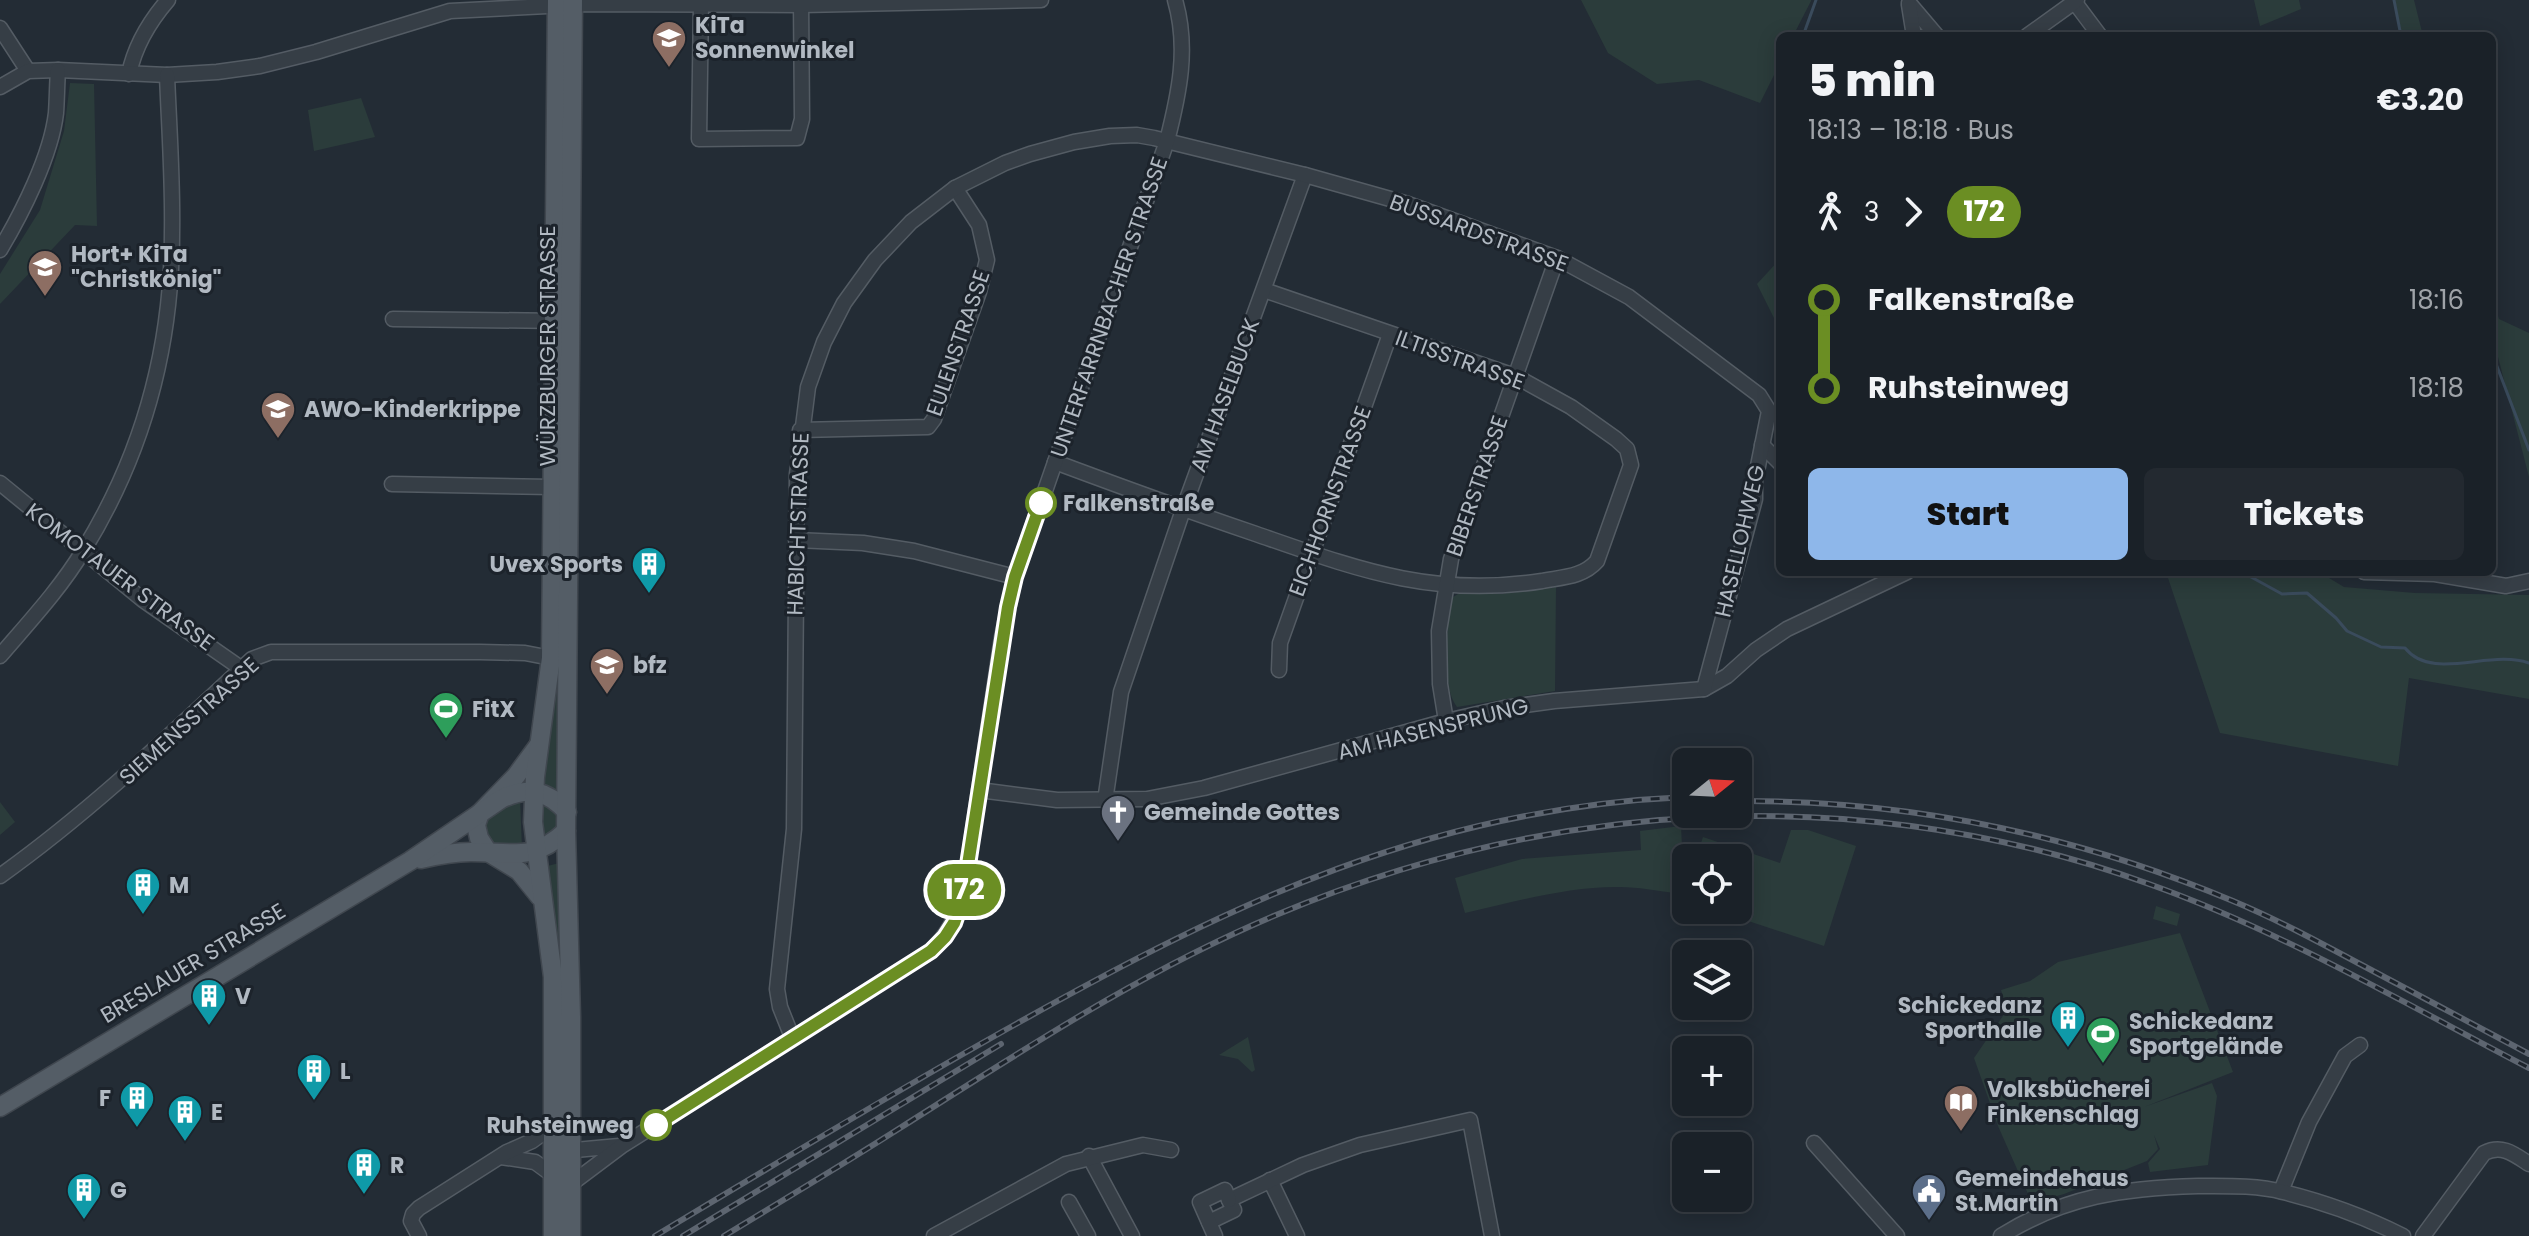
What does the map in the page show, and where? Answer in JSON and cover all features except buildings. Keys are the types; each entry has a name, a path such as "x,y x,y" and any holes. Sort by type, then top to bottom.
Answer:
{"main road":[{"name":"WÜRZBURGER STRASSE","path":"553,1236 554,1176 562,1151 568,693 562,321 565,3"},
{"name":"WÜRZBURGER STRASSE","path":"562,321 552,487 551,658 534,790 535,851 553,977 554,1125 571,1184 571,1236"},
{"name":"BRESLAUER STRASSE","path":"480,813 516,776 539,745"},
{"name":"BRESLAUER STRASSE","path":"0,1107 410,861 513,793 534,790"},
{"path":"534,790 555,799 566,821 550,845 535,851"},
{"path":"480,813 477,832 488,852 519,871 542,899"},
{"name":"BRESLAUER STRASSE","path":"410,861 454,852 520,854 535,851"}],"street":[{"path":"129,74 137,47 153,17 168,0"},
{"path":"0,87 28,71 167,75 217,72 277,62 440,6 1041,0"},
{"name":"UNTERFARRNBACHER STRASSE","path":"571,1184 623,1145 931,951 954,923 963,897 1002,637 1015,577 1167,141 1180,93 1180,18 1175,0"},
{"path":"2032,32 2075,1 2097,32"},
{"path":"1908,2 1913,32"},
{"path":"1908,2 1934,32"},
{"path":"701,4 699,139 797,138 802,119 801,3"},
{"path":"0,28 28,71"},
{"path":"0,250 21,214 39,170 56,116 58,70"},
{"path":"0,656 43,606 83,552 131,459 143,426 160,364 169,297 172,235 167,75"},
{"name":"HABICHTSTRASSE","path":"792,1037 780,1007 777,989 794,829 800,430 808,387 824,342 844,303 875,260 911,222 955,188 1005,163 1074,142 1137,135 1167,141"},
{"name":"BUSSARDSTRASSE","path":"1167,141 1408,204 1557,258 1629,297 1759,395"},
{"name":"AM HASELBUCK","path":"1105,801 1121,692 1183,510 1305,175"},
{"name":"EULENSTRASSE","path":"800,430 928,427 934,419 979,292 987,260 979,225 955,188"},
{"name":"BIBERSTRASSE","path":"1446,721 1440,684 1439,631 1451,559 1557,258"},
{"name":"ILTISSTRASSE","path":"1264,290 1515,376 1571,407 1627,449 1631,465 1597,561 1587,572 1517,584 1445,585"},
{"name":"WÜRZBURGER STRASSE","path":"393,319 562,321"},
{"name":"EICHHORNSTRASSE","path":"1279,670 1280,643 1390,334"},
{"name":"HASELLOHWEG","path":"1704,689 1749,525 1769,411 1759,395"},
{"path":"1762,445 1776,459"},
{"path":"1055,462 1183,510 1387,577 1445,585"},
{"name":"KOMOTAUER STRASSE","path":"0,483 170,621 242,669"},
{"name":"WÜRZBURGER STRASSE","path":"392,484 552,487"},
{"path":"796,540 863,543 914,551 1015,577"},
{"name":"AM HASENSPRUNG","path":"979,790 1057,800 1147,799 1204,788 1504,708 1704,689 1727,676 1756,650 1787,629 1888,576"},
{"path":"2447,576 2506,586 2529,581"},
{"name":"SIEMENSSTRASSE","path":"0,876 110,791 252,659 271,652 480,652 525,653 551,658"},
{"name":"WÜRZBURGER STRASSE","path":"551,658 568,693"},
{"path":"2281,1191 2309,1122 2345,1056 2360,1045"},
{"path":"1229,1200 1303,1165 1360,1145 1470,1120 1492,1236"},
{"path":"419,1236 411,1221 413,1214 554,1125"},
{"path":"1814,1143 1897,1236"},
{"name":"UNTERFARRNBACHER STRASSE","path":"562,1151 623,1145"},
{"path":"938,1235 1066,1164 1143,1145 1171,1150"},
{"path":"2423,1236 2484,1153 2499,1148 2529,1164"},
{"path":"562,1151 585,1160 606,1158"},
{"path":"1089,1156 1132,1236"},
{"path":"501,1157 535,1162 554,1176"},
{"path":"1270,1180 1297,1236"},
{"path":"2001,1236 2051,1210 2079,1200 2142,1188 2216,1186 2281,1191 2351,1213 2403,1236"},
{"path":"1225,1190 1229,1200 1234,1210 1212,1229 1200,1202 1225,1190"},
{"path":"1069,1202 1088,1236"}],"shaded area":[{"path":"1581,0 1811,0 1795,32 1776,32 1776,71 1760,103 1699,80 1657,84 1608,53"},
{"path":"2254,0 2299,0 2301,9 2260,26"},
{"path":"2395,0 2414,0 2422,32 2401,32"},
{"path":"70,83 94,84 97,226 75,225 0,304 0,274 40,210 64,131"},
{"path":"361,98 375,137 314,151 308,110"},
{"path":"1776,263 1776,322 1757,284"},
{"path":"2496,310 2499,319 2529,333 2529,477 2497,353"},
{"path":"2167,576 2326,576 2344,587 2415,593 2529,595 2529,699 2409,678 2398,766 2220,733"},
{"path":"1556,587 1555,691 1457,707 1448,685 1447,671 1450,599 1458,594 1501,594"},
{"path":"557,678 559,682 559,795 541,786"},
{"path":"520,798 522,849 503,848 489,842 483,821 490,813"},
{"path":"542,798 557,815 557,829 541,842"},
{"path":"0,802 15,822 0,835"},
{"path":"1681,828 1682,844 1672,844 1672,893 1601,887 1465,913 1455,878 1522,859 1641,850 1640,831"},
{"path":"1791,830 1808,830 1856,846 1824,946 1752,922 1752,854 1780,863"},
{"path":"1703,837 1724,844 1701,844"},
{"path":"559,863 566,1087 544,867"},
{"path":"2156,906 2180,914 2177,926 2153,919"},
{"name":"Schickedanz Sportgelände","path":"2180,933 2233,1072 2144,1107 2212,1083 2217,1096 2208,1165 2150,1172 2148,1163 2160,1149 2154,1135 2158,1149 2147,1161 2064,1194 2032,1203 1998,1126 1974,1058 2007,1010 2001,990 2030,981 2058,962"},
{"path":"1248,1037 1255,1070 1252,1072 1238,1059 1219,1055"}],"waterway":[{"path":"1804,32 1816,0"},
{"path":"2394,0 2400,32"},
{"path":"2496,364 2529,450"},
{"path":"2249,576 2282,594 2307,593 2347,631 2381,647 2405,648 2416,658 2430,663 2497,660 2529,663"}],"railway":[{"path":"655,1236 1016,1024 1256,901 1420,841 1505,820 1593,805 1672,798"},
{"path":"1752,801 1802,802 1928,815 2052,840 2113,857 2265,915 2529,1054"},
{"path":"724,1236 1084,1014 1226,937 1382,876 1489,846 1599,827 1710,817 1820,818 1931,829 2041,851 2149,884 2246,923 2342,969 2529,1068"},
{"path":"683,1236 1001,1044"}],"bus line":[{"name":"172","path":"656,1125 931,951 954,923 963,897 1008,607 1015,577 1041,503"}],"place":[{"name":"KiTa Sonnenwinkel","path":"669,69"},
{"name":"Hort+ KiTa \"Christkönig\"","path":"45,298"},
{"name":"AWO-Kinderkrippe","path":"278,440"},
{"name":"Falkenstraße","path":"1041,503"},
{"name":"Uvex Sports","path":"649,595"},
{"name":"bfz","path":"607,696"},
{"name":"FitX","path":"446,740"},
{"name":"Gemeinde Gottes","path":"1118,843"},
{"name":"M","path":"143,916"},
{"name":"V","path":"209,1027"},
{"name":"Schickedanz Sporthalle","path":"2068,1049"},
{"name":"Schickedanz Sportgelände","path":"2103,1065"},
{"name":"L","path":"314,1102"},
{"name":"Ruhsteinweg","path":"656,1125"},
{"name":"F","path":"137,1129"},
{"name":"Volksbücherei Finkenschlag","path":"1961,1133"},
{"name":"E","path":"185,1143"},
{"name":"R","path":"364,1196"},
{"name":"G","path":"84,1221"},
{"name":"Gemeindehaus St.Martin","path":"1929,1222"}]}
